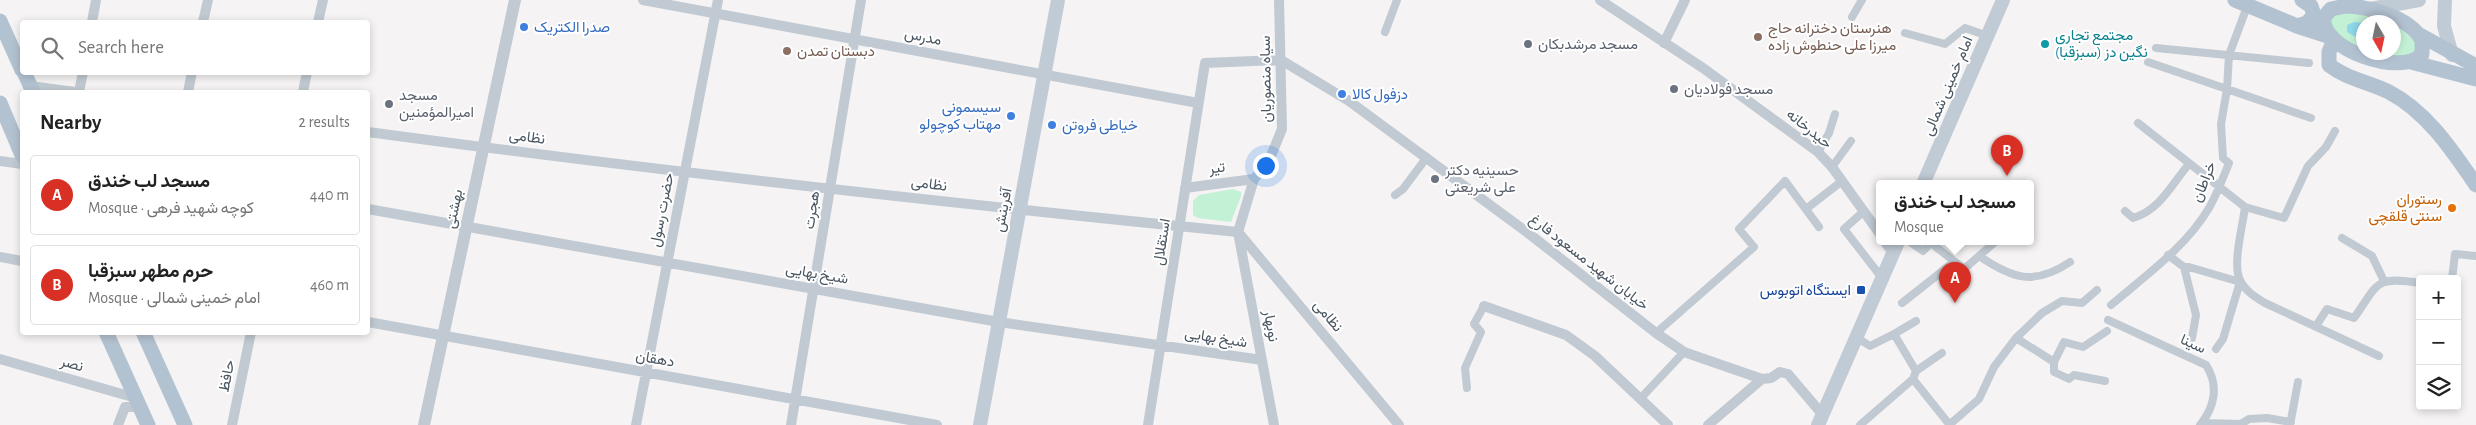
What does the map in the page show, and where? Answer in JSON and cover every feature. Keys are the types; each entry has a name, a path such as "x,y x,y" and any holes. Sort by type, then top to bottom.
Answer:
{"main road":[{"name":"آفرینش","path":"980,425 1058,0"},
{"name":"امام خمینی شمالی","path":"1925,180 2003,0"},
{"path":"2297,26 2307,23 2314,15 2311,6 2302,0"},
{"path":"2311,0 2369,9 2400,21 2452,55 2472,71"},
{"path":"2369,9 2419,0"},
{"path":"2445,0 2444,26 2452,55"},
{"path":"2241,1 2297,26 2333,39 2355,52 2376,60 2395,63 2411,62 2472,71"},
{"path":"2333,39 2324,28 2324,17 2331,9 2346,6"},
{"path":"0,21 20,65"},
{"path":"2411,62 2422,54 2424,44 2420,35"},
{"path":"2333,39 2329,52 2329,65 2342,74 2388,92 2427,121 2452,150 2476,184"},
{"path":"0,103 20,150"},
{"path":"1821,421 1882,278 1892,245"},
{"path":"107,335 148,425"},
{"path":"144,335 178,418 185,425"}],"street":[{"path":"92,20 96,0"},
{"path":"203,20 208,0"},
{"path":"318,20 323,0"},
{"name":"بهشتی","path":"424,425 515,0"},
{"name":"مدرس","path":"644,0 1198,103"},
{"name":"حضرت رسول","path":"636,425 718,0"},
{"name":"هجرت","path":"792,425 862,0"},
{"name":"سیاه منصوریان","path":"1254,179 1268,163 1282,129 1279,0"},
{"path":"1385,32 1397,0"},
{"name":"حیدرخانه","path":"1600,0 1818,152 1832,167 1876,228"},
{"path":"1664,43 1685,0"},
{"path":"1852,17 1862,0"},
{"name":"خراطان","path":"2111,305 2168,256 2197,226 2210,208 2229,163 2223,158 2221,124 2227,89 2229,55 2241,1"},
{"path":"1905,33 1945,44 1965,28 1988,36"},
{"path":"2156,48 2309,63"},
{"name":"استقلال","path":"1148,425 1205,63 1281,60"},
{"name":"خیابان شهید مسعود فارغ","path":"1281,60 1349,101 1528,233 1656,333 1684,352 1762,379"},
{"path":"2148,62 2311,118"},
{"path":"80,90 83,75"},
{"path":"188,90 191,75"},
{"path":"303,90 306,75"},
{"path":"27,80 67,90"},
{"path":"1818,152 1829,133 1835,114"},
{"path":"2138,123 2218,188 2245,207 2284,218 2308,166 2326,147 2335,131"},
{"name":"نظامی","path":"370,132 484,148 831,188 1238,232 1399,425"},
{"path":"1832,167 1852,141"},
{"path":"1395,195 1403,189 1427,158"},
{"path":"0,161 20,164"},
{"path":"2125,211 2133,218 2144,215 2166,197 2175,180 2189,164"},
{"path":"1238,232 1254,179"},
{"name":"تیر","path":"1184,188 1254,179"},
{"path":"1656,333 1754,247 1739,229 1785,181 1819,227"},
{"path":"1806,209 1842,182"},
{"path":"2216,349 2223,339 2240,282 2237,266 2245,207"},
{"name":"شیخ بهایی","path":"370,209 999,322 1262,360"},
{"path":"1864,212 1844,229 1882,278"},
{"name":"نوبهار","path":"1238,232 1274,425"},
{"path":"2342,238 2372,256 2384,282"},
{"path":"1914,245 1923,251 1928,245"},
{"path":"1933,245 1964,269 1992,245"},
{"path":"2452,275 2455,254 2476,256"},
{"path":"1979,256 2004,271 2018,276 2036,278 2053,274 2070,262"},
{"path":"2168,256 2184,268 2196,315 2192,338"},
{"path":"0,257 20,261"},
{"path":"1902,303 1954,262"},
{"path":"2184,268 2189,267 2240,282 2248,292 2265,303 2379,356"},
{"path":"2316,326 2327,309 2354,318 2375,289 2384,282 2391,279 2416,282"},
{"path":"1913,379 1949,424 1979,399 1994,367 2016,338 2042,313 2062,300 2082,303 2097,290"},
{"path":"1467,388 1465,368 1481,332 1474,324 1484,306 1566,335 1595,356 1668,425"},
{"name":"سینا","path":"2108,320 2206,365 2212,373 2215,386 2213,401 2201,424"},
{"path":"1856,337 1870,346 1916,321"},
{"name":"دهقان","path":"370,322 937,425"},
{"path":"2105,382 2074,375 2069,379 2054,372 2054,362 2064,342 2083,347 2107,331"},
{"path":"1894,334 1916,371"},
{"name":"حافظ","path":"232,425 250,335"},
{"path":"2016,338 2054,362"},
{"path":"1640,399 1684,352"},
{"path":"1860,425 1913,379 1916,371 1942,353"},
{"name":"نصر","path":"0,359 138,402"},
{"path":"1708,425 1762,379 1771,378 1780,372 1788,374 1821,421"},
{"path":"2201,424 2241,424 2249,419 2267,418 2290,423 2298,382"},
{"path":"118,425 125,406 138,402"}],"green space":[{"path":"2336,10 2363,15 2356,15 2356,48 2341,40 2327,18"},
{"path":"2401,29 2420,45 2410,59 2401,58"},
{"path":"1233,189 1241,192 1241,196 1231,222 1198,218 1193,215 1193,201 1199,195"}],"water":[{"path":"2356,22 2356,37 2347,32 2347,25"}],"place":[{"name":"صدرا الکتریک","path":"524,27"},
{"name":"هنرستان دخترانه حاج میرزا علی حنطوش زاده","path":"1758,37"},
{"name":"مسجد مرشدبکان","path":"1528,44"},
{"name":"مجتمع تجاری نگین دز (سبزقبا)","path":"2045,44"},
{"name":"دبستان تمدن","path":"787,51"},
{"name":"مسجد فولادیان","path":"1674,89"},
{"name":"دزفول کالا","path":"1342,94"},
{"name":"مسجد امیرالمؤمنین","path":"389,104"},
{"name":"سیسمونی مهتاب کوچولو","path":"1011,116"},
{"name":"خیاطی فروتن","path":"1052,125"},
{"name":"حرم مطهر سبزقبا","path":"2007,176"},
{"name":"حسینیه دکتر علی شریعتی","path":"1435,179"},
{"name":"رستوران سنتی قلقچی","path":"2452,208"},
{"name":"ایستگاه اتوبوس","path":"1861,290"},
{"name":"مسجد لب خندق","path":"1955,303"}]}
